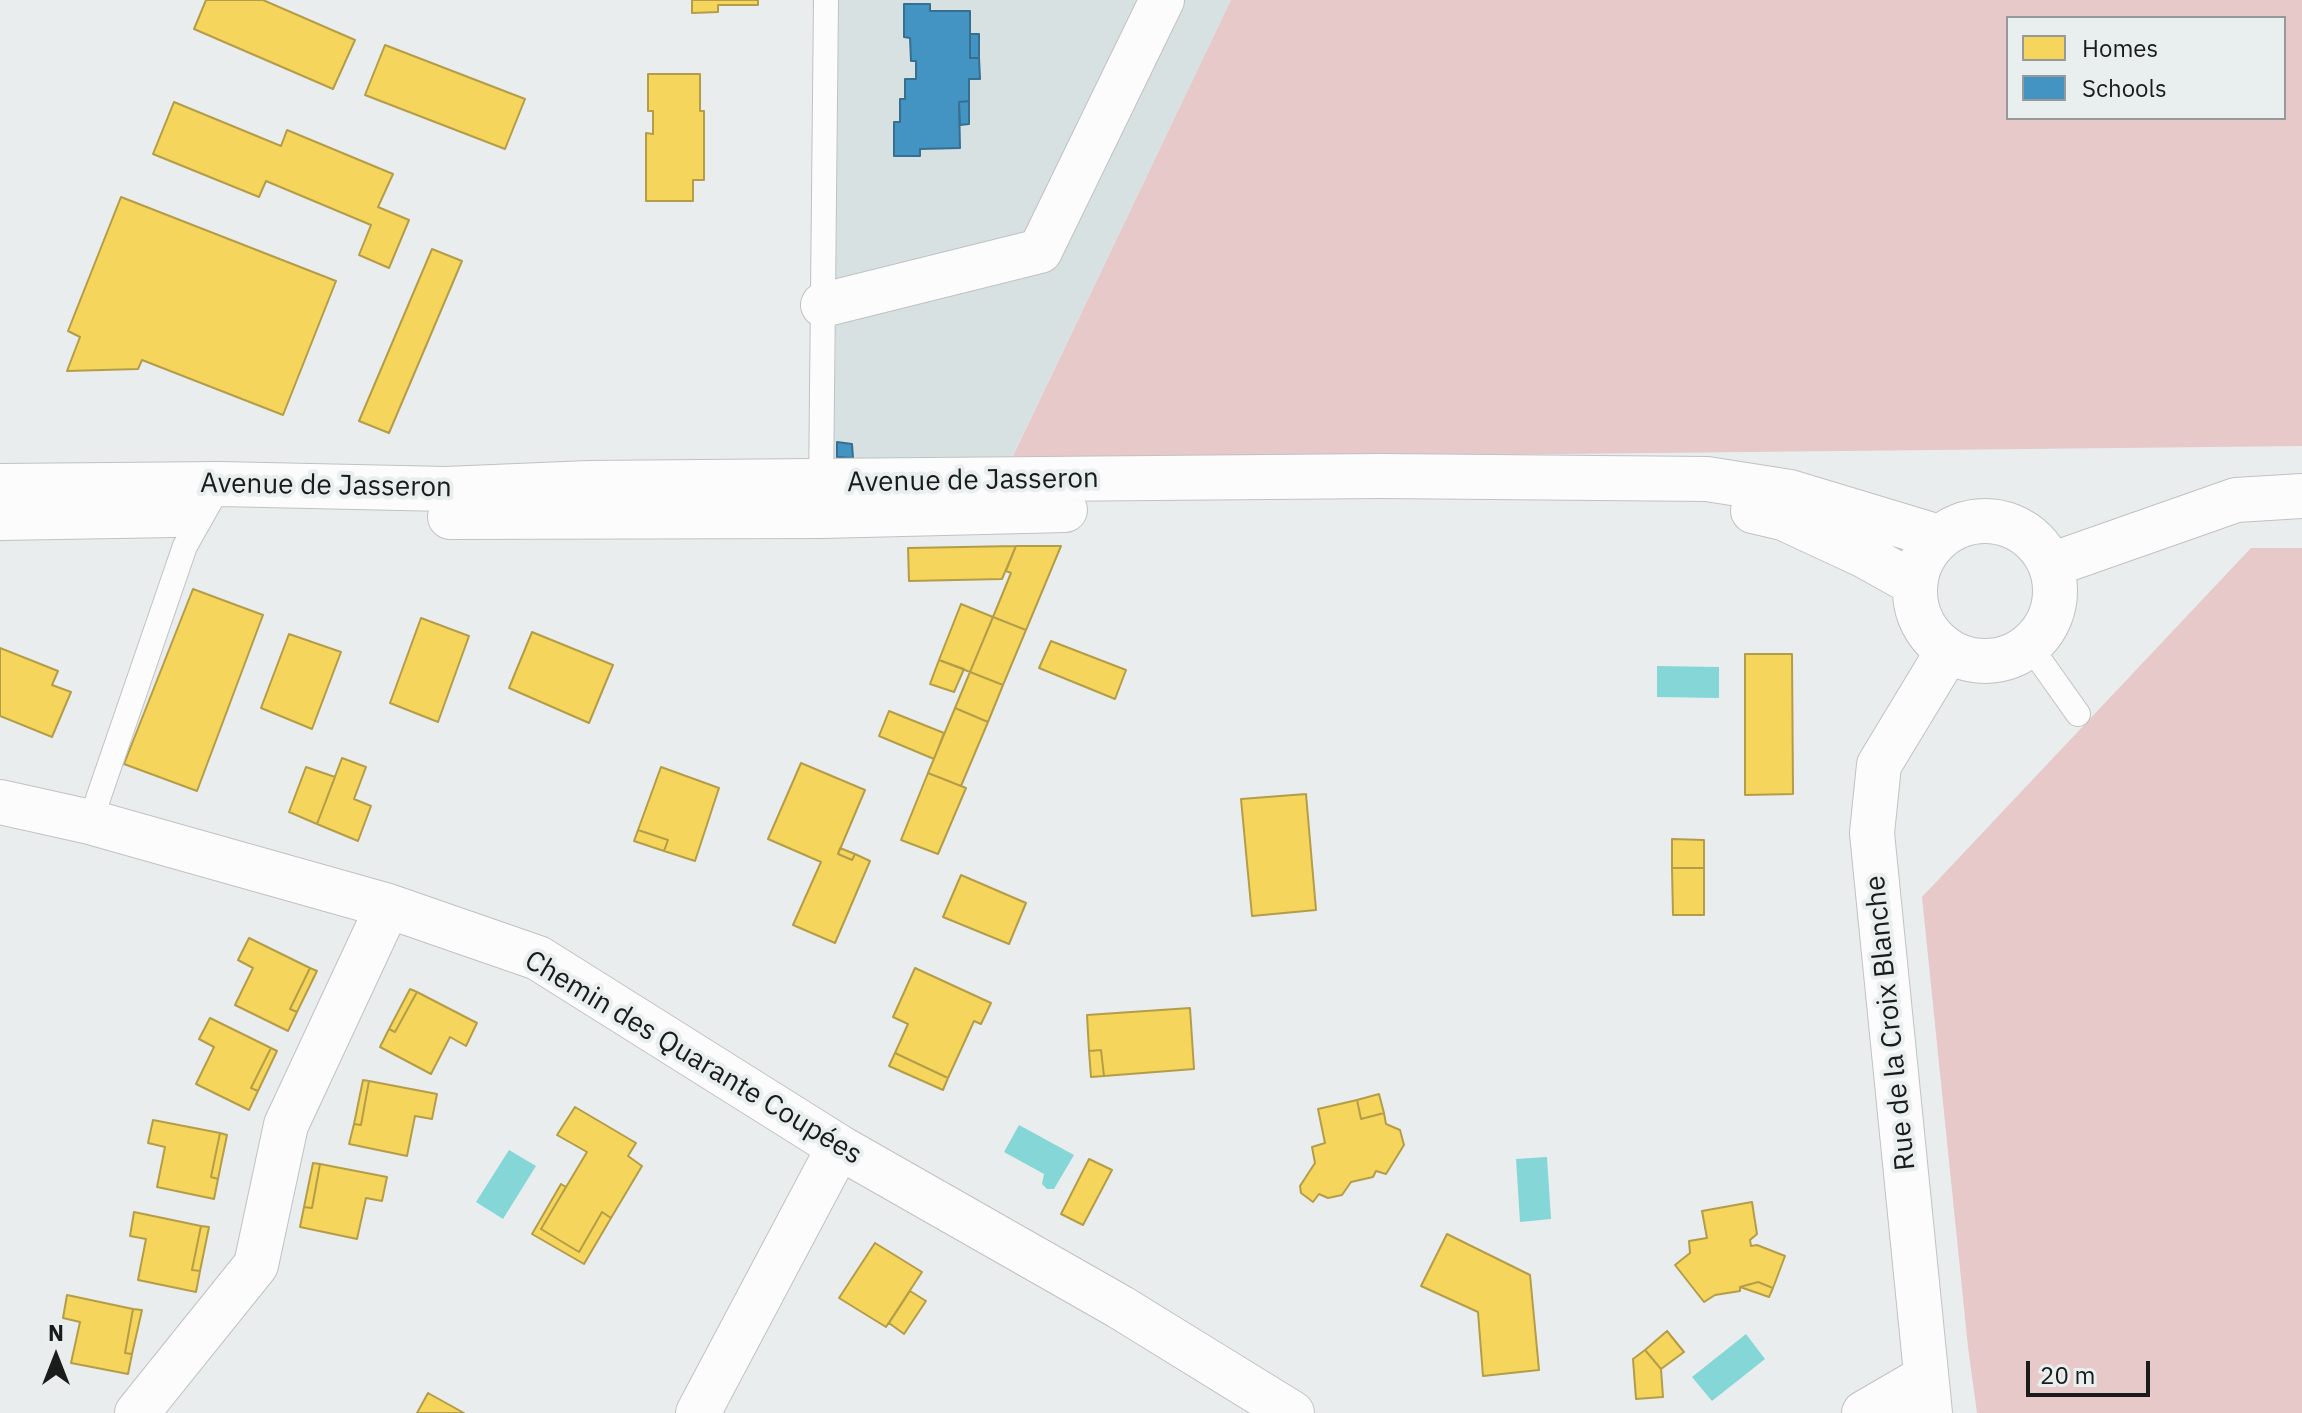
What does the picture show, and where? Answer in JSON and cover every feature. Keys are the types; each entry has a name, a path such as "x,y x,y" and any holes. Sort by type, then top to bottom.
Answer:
{"main road":[{"path":"823,305 1040,251 1162,0"},
{"name":"Avenue de Jasseron","path":"821,499 1382,476 1707,479 1790,492 1939,537"},
{"name":"Avenue de Jasseron","path":"0,486 210,499 1707,500 1783,518 1865,556 1915,584"},
{"path":"2051,565 2236,500 2302,496"},
{"name":"Avenue de Jasseron","path":"0,518 210,499"},
{"path":"1985,521 2009,525 2038,544 2051,565 2055,589 2052,613 2041,634 2022,651 1995,661 1971,660 1948,651 1930,634 1918,613 1915,584 1918,567 1939,537 1961,525 1985,521"},
{"name":"Rue de la Croix Blanche","path":"1928,1395 1872,833 1879,765 1948,651"},
{"name":"Chemin des Quarante Coupées","path":"0,802 90,822 388,906 538,958 839,1147 1120,1307 1292,1413"},
{"path":"137,1413 256,1265 286,1125 388,906"},
{"path":"698,1413 839,1147"},
{"path":"1864,1413 1928,1395"}],"lane":[{"path":"821,499 826,0"},
{"path":"90,822 185,546 210,499"},
{"path":"2029,645 2078,714"}],"shaded area":[{"path":"822,0 1231,0 990,503 822,516"},
{"path":"1231,0 2302,0 2302,446 1011,460"},
{"path":"2251,548 2302,548 2302,1413 1977,1413 1922,897"}],"water":[{"path":"1657,666 1719,667 1719,698 1657,697"},
{"path":"1019,1125 1074,1155 1054,1189 1047,1189 1042,1184 1044,1174 1004,1152"},
{"path":"509,1150 536,1166 503,1219 476,1202"},
{"path":"1547,1157 1551,1219 1520,1222 1516,1159"},
{"path":"1746,1334 1765,1359 1712,1401 1692,1377"}],"building: Homes":[{"path":"206,0 263,0 355,40 333,89 194,29"},
{"path":"692,0 758,0 758,5 718,5 718,12 692,13"},
{"path":"385,45 525,99 505,149 365,95"},
{"path":"648,74 700,74 700,111 704,111 704,180 693,180 693,201 646,201 646,133 653,134 653,111 648,111"},
{"path":"174,102 281,146 287,130 393,174 378,207 409,220 389,268 359,255 371,225 266,181 259,197 153,154"},
{"path":"121,197 336,281 283,415 142,360 138,369 67,371 80,337 68,331"},
{"path":"432,249 462,261 389,433 359,421"},
{"path":"1016,546 1002,579 909,581 908,548"},
{"path":"1016,546 1061,546 1026,630 993,617 1011,573 1006,571"},
{"path":"193,589 263,615 197,791 124,764"},
{"path":"961,604 993,617 970,672 939,660"},
{"path":"993,617 1026,630 1003,685 970,672"},
{"path":"421,618 469,636 438,722 390,703"},
{"path":"532,632 613,665 589,723 509,688"},
{"path":"289,634 341,652 312,729 261,708"},
{"path":"1051,641 1126,670 1115,699 1039,668"},
{"path":"0,648 58,671 52,685 71,692 52,737 0,716"},
{"path":"1745,654 1792,654 1793,794 1745,795"},
{"path":"939,660 964,669 954,692 930,684"},
{"path":"970,672 1003,685 988,722 955,708"},
{"path":"955,708 988,722 961,786 928,773"},
{"path":"889,711 944,733 934,759 879,736"},
{"path":"342,758 366,767 354,799 371,806 358,841 317,824"},
{"path":"801,763 865,790 838,854 852,860 855,854 870,861 835,943 793,925 821,862 768,839"},
{"path":"306,767 335,777 317,824 289,812"},
{"path":"661,767 719,788 695,861 664,851 668,840 638,830"},
{"path":"928,773 966,788 938,854 901,840"},
{"path":"1306,794 1316,910 1252,916 1241,799"},
{"path":"638,830 668,840 664,851 634,841"},
{"path":"1672,839 1704,840 1704,868 1672,868"},
{"path":"840,848 855,854 852,860 838,854"},
{"path":"1672,868 1704,868 1704,915 1673,915"},
{"path":"961,875 1026,903 1009,944 943,917"},
{"path":"249,938 310,968 290,1009 297,1012 288,1031 235,1005 253,968 238,960"},
{"path":"310,968 317,971 297,1012 290,1009"},
{"path":"915,968 991,1003 981,1024 974,1021 948,1078 895,1053 908,1024 893,1017"},
{"path":"410,989 417,992 395,1032 389,1029"},
{"path":"417,992 477,1023 466,1046 450,1037 431,1074 380,1047 389,1029 395,1032"},
{"path":"1190,1008 1194,1069 1104,1076 1101,1050 1089,1051 1087,1015"},
{"path":"210,1018 271,1048 251,1088 258,1091 249,1110 196,1084 214,1047 199,1039"},
{"path":"271,1048 277,1051 258,1091 251,1088"},
{"path":"1101,1050 1104,1076 1091,1077 1089,1051"},
{"path":"895,1053 948,1078 943,1090 889,1066"},
{"path":"363,1080 369,1081 361,1125 354,1124"},
{"path":"369,1081 437,1094 432,1119 415,1116 407,1156 349,1144 354,1124 361,1125"},
{"path":"1379,1094 1384,1113 1361,1119 1357,1100"},
{"path":"1357,1100 1361,1119 1384,1113 1386,1124 1400,1130 1404,1145 1386,1174 1376,1171 1373,1177 1351,1182 1342,1195 1328,1198 1319,1194 1313,1202 1301,1193 1300,1186 1315,1163 1312,1147 1325,1143 1318,1109"},
{"path":"575,1107 636,1143 628,1156 642,1166 611,1218 602,1212 579,1252 541,1229 587,1152 557,1135"},
{"path":"153,1120 220,1133 211,1177 218,1179 214,1199 157,1187 165,1147 148,1143"},
{"path":"220,1133 227,1135 218,1179 211,1177"},
{"path":"1089,1159 1112,1170 1083,1225 1061,1214"},
{"path":"313,1163 320,1164 312,1208 304,1207"},
{"path":"320,1164 387,1177 382,1201 366,1198 357,1239 300,1227 304,1207 312,1208"},
{"path":"561,1184 566,1187 541,1229 579,1252 602,1212 611,1218 584,1264 532,1234"},
{"path":"1752,1202 1757,1234 1750,1240 1751,1246 1757,1245 1785,1256 1773,1288 1758,1282 1740,1287 1740,1291 1715,1295 1704,1302 1675,1265 1690,1253 1689,1241 1707,1238 1702,1211"},
{"path":"134,1212 201,1226 192,1270 200,1271 196,1292 138,1280 146,1239 130,1236"},
{"path":"201,1226 209,1227 200,1271 192,1270"},
{"path":"1447,1234 1530,1275 1539,1370 1483,1376 1478,1312 1421,1286"},
{"path":"875,1243 922,1272 886,1327 839,1298"},
{"path":"1758,1282 1773,1288 1769,1297 1740,1287"},
{"path":"910,1291 926,1301 904,1334 889,1323"},
{"path":"67,1295 133,1309 125,1353 132,1354 128,1374 71,1363 80,1322 63,1318"},
{"path":"133,1309 142,1310 132,1354 125,1353"},
{"path":"1667,1331 1684,1352 1661,1369 1645,1350"},
{"path":"1645,1350 1661,1369 1663,1397 1636,1399 1633,1359"},
{"path":"428,1393 464,1413 417,1413"}],"building: Schools":[{"path":"904,4 930,4 930,11 970,11 970,58 979,58 980,79 969,79 969,101 959,102 960,148 920,149 920,156 894,156 894,122 900,122 900,99 905,99 905,79 916,79 916,61 911,61 910,38 904,37"},
{"path":"970,34 979,34 979,58 970,58"},
{"path":"969,101 969,124 960,125 959,102"},
{"path":"837,442 852,444 853,458 837,457"}]}
